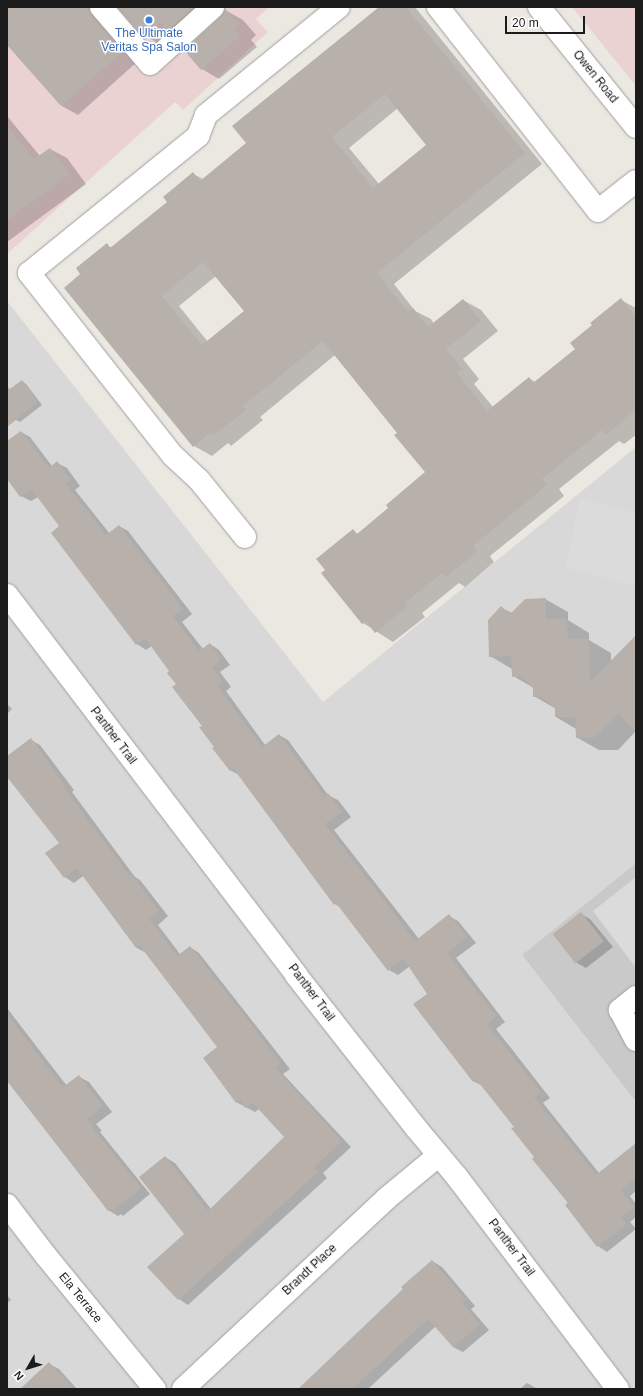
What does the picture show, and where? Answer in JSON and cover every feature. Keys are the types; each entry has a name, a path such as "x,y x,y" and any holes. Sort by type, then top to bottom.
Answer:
{"street":[{"path":"101,7 150,64 213,7"},
{"path":"245,536 199,480 173,456 29,273 198,136 206,115 339,7"},
{"path":"438,7 598,211 636,181"},
{"name":"Owen Road","path":"539,7 636,127"},
{"name":"Panther Trail","path":"7,595 296,975 439,1155 618,1389"},
{"path":"636,997 620,1010 636,1040"},
{"name":"Brandt Place","path":"183,1389 387,1198 439,1155"},
{"name":"Ela Terrace","path":"7,1205 46,1256 154,1389"}],"shaded area":[{"path":"7,7 269,7 256,19 268,32 183,110 175,102 7,254"},
{"path":"572,7 636,7 636,86"},
{"path":"7,301 323,702 636,447 636,863 522,955 636,1102 636,1389 7,1389"},
{"path":"580,499 636,512 636,586 566,568"},
{"path":"636,863 636,1102 522,955"},
{"path":"636,877 636,968 593,911"}],"building":[{"path":"7,7 89,7 92,15 123,51 61,106 7,45"},
{"path":"117,7 194,7 168,31 160,22 149,33 146,30 141,35"},
{"path":"379,7 406,7 525,153 377,273 408,312 413,308 428,327 463,299 481,321 446,349 462,369 457,373 487,411 529,377 533,383 575,349 570,343 592,325 590,323 621,298 636,317 636,410 606,435 602,430 542,479 547,485 473,546 477,552 446,577 442,573 405,603 408,606 375,633 366,621 362,624 321,573 325,570 316,559 353,529 357,534 388,508 386,505 425,472 394,435 397,433 323,341 243,406 246,410 213,436 210,433 193,447 64,288 80,274 76,268 107,243 110,248 167,202 163,197 193,172 200,181 246,143 232,126","holes":["385,94 426,145 373,188 332,137","203,262 244,311 202,345 162,296"]},
{"path":"225,9 239,25 234,29 240,36 201,70 184,50 221,16"},
{"path":"7,126 34,159 50,148 70,174 7,220"},
{"path":"22,380 38,402 7,427 7,391"},
{"path":"21,431 49,468 57,461 71,480 66,484 106,535 119,525 183,609 173,616 199,651 210,643 221,659 212,667 222,681 217,685 262,747 279,734 325,797 328,793 342,812 325,824 415,941 449,914 467,937 447,953 496,1016 487,1024 541,1092 534,1097 596,1175 636,1143 636,1178 621,1190 634,1207 621,1217 627,1224 597,1247 565,1205 568,1203 532,1159 534,1157 511,1128 514,1127 476,1079 473,1082 413,1004 427,994 403,958 388,971 336,903 334,905 233,768 230,771 212,748 214,747 199,727 202,726 172,687 176,684 167,673 169,671 145,638 136,645 51,533 59,526 32,490 20,497 7,479 7,441"},
{"path":"546,598 546,619 567,619 568,639 589,639 590,682 636,635 636,732 618,714 596,737 576,738 575,717 555,717 555,708 542,697 533,697 533,688 521,676 512,677 511,656 489,657 488,620 501,606 510,614 525,599"},
{"path":"31,738 65,785 63,786 129,875 131,874 159,911 149,919 177,956 190,946 281,1063 275,1068 342,1141 314,1167 318,1172 178,1300 147,1267 184,1234 139,1177 165,1156 208,1211 284,1137 252,1102 245,1108 240,1100 236,1103 203,1058 217,1047 140,946 136,948 77,868 64,878 45,853 59,843 7,777 7,756"},
{"path":"581,912 604,941 575,963 553,934"},
{"path":"7,1014 63,1087 79,1075 103,1106 87,1119 141,1188 113,1211 111,1209 108,1211 7,1081"},
{"path":"432,1260 466,1300 462,1303 480,1324 453,1347 428,1319 352,1389 298,1389 403,1289 401,1287"},
{"path":"49,1362 74,1389 20,1389"}],"place":[{"name":"The Ultimate Veritas Spa Salon","path":"149,20"}]}
